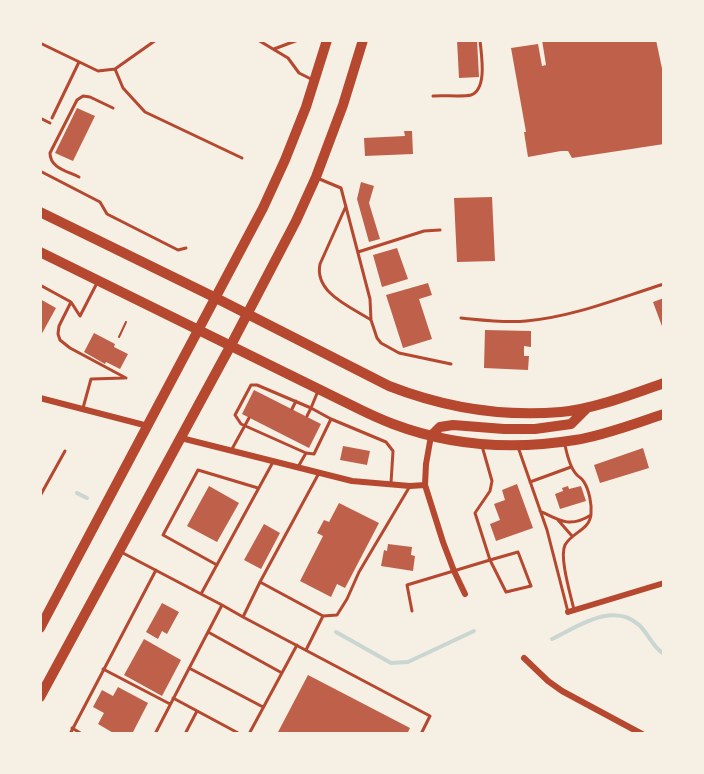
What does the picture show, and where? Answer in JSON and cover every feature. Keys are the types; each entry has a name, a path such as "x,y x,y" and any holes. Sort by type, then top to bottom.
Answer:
{"main road":[{"path":"40,628 199,331 267,198 285,160 315,81 327,40"},
{"path":"40,697 231,345 296,220 316,177 343,105 363,40"},
{"path":"40,212 389,386 415,396 478,410 563,412 587,408 663,383"},
{"path":"40,252 393,424 431,436 466,443 533,446 576,440 663,414"},
{"path":"431,436 440,427 453,425 535,429 571,424 587,408"}],"street":[{"path":"40,398 148,426"},
{"path":"431,436 425,485 453,571 465,594"},
{"path":"181,438 352,481 410,486 425,485"},
{"path":"571,611 663,583"},
{"path":"524,658 561,691 642,734"}],"lane":[{"path":"40,44 98,71 115,69 156,40"},
{"path":"258,40 288,58 298,73 315,81"},
{"path":"274,49 298,40"},
{"path":"433,96 471,95 478,89 482,76 480,40"},
{"path":"52,118 79,62"},
{"path":"115,69 123,88 146,112 242,158"},
{"path":"79,177 54,165 50,160 50,153 77,100 83,96 90,97 113,108"},
{"path":"40,118 50,123"},
{"path":"40,171 100,202 107,214 177,250 186,248"},
{"path":"316,177 341,188 370,299 371,320 377,338 381,343 399,353 451,364"},
{"path":"346,206 320,264 321,281 330,294 371,320"},
{"path":"358,252 424,231 440,230"},
{"path":"40,285 71,302 80,316 98,280"},
{"path":"461,318 490,321 541,319 577,312 663,284"},
{"path":"71,302 59,326 60,340 70,348 126,378 91,379 83,408"},
{"path":"331,419 314,454 306,453 241,424 236,415 251,385 257,385 296,401 331,419 386,442 393,451 391,484"},
{"path":"263,394 265,388"},
{"path":"307,416 319,389"},
{"path":"292,409 296,401"},
{"path":"231,451 249,418"},
{"path":"277,440 280,434"},
{"path":"293,447 295,441"},
{"path":"565,441 566,452 572,467 576,475 583,480 591,504 591,515 587,525 572,536 564,547 563,558 571,611"},
{"path":"412,611 407,585 490,560 518,552 531,586 506,592 490,560 475,513 490,491 492,481 481,444"},
{"path":"518,446 547,530 571,611"},
{"path":"40,496 65,451"},
{"path":"298,468 306,453"},
{"path":"201,594 273,462"},
{"path":"530,482 572,467"},
{"path":"217,565 163,535 198,470 258,488"},
{"path":"243,617 320,473"},
{"path":"260,582 323,616 337,615 359,572 410,486"},
{"path":"540,511 558,520 573,523 582,521 591,515"},
{"path":"558,520 572,536"},
{"path":"120,551 430,716 421,734"},
{"path":"70,734 156,570"},
{"path":"155,734 222,605"},
{"path":"306,650 323,616"},
{"path":"208,632 282,673"},
{"path":"249,734 297,645"},
{"path":"189,668 263,707"},
{"path":"104,669 170,704"},
{"path":"173,698 240,734"},
{"path":"185,734 197,711"},
{"path":"72,728 82,734"}],"path":[{"path":"119,337 126,322"}],"building":[{"path":"457,40 477,40 479,77 459,78"},
{"path":"542,40 656,40 664,78 664,144 572,158 568,151 528,157 524,132 526,132 511,48 538,44 542,66 546,65"},
{"path":"77,108 95,116 73,161 55,153"},
{"path":"404,131 412,131 413,154 365,156 364,138 405,136"},
{"path":"361,182 374,186 369,203 380,239 369,242 357,199"},
{"path":"492,197 495,261 457,262 454,198"},
{"path":"397,248 408,279 382,287 373,255"},
{"path":"428,283 432,295 419,299 432,339 403,348 386,295"},
{"path":"664,298 664,329 663,329 653,302"},
{"path":"40,299 56,308 40,337"},
{"path":"485,330 531,331 531,347 524,346 524,356 529,356 528,370 484,368"},
{"path":"94,333 128,354 120,369 106,362 105,364 84,352"},
{"path":"254,390 321,424 309,448 242,414"},
{"path":"343,446 370,451 367,465 340,460"},
{"path":"643,448 649,468 600,483 594,465"},
{"path":"517,484 533,528 496,541 490,524 500,520 494,504 505,500 502,490"},
{"path":"209,486 239,503 217,542 187,526"},
{"path":"568,486 569,489 581,486 586,501 560,509 555,494"},
{"path":"339,503 379,523 345,588 337,584 331,597 300,581 323,536 317,533 324,520 329,522"},
{"path":"264,524 280,533 261,569 244,560"},
{"path":"388,544 412,547 411,555 415,556 413,571 381,566 384,550 387,551"},
{"path":"162,603 179,612 167,634 162,631 158,639 146,632"},
{"path":"144,639 181,660 162,696 124,675"},
{"path":"308,675 410,728 407,734 277,734"},
{"path":"118,687 148,703 132,734 115,734 98,724 104,713 93,707 102,690 113,696"}],"waterway":[{"path":"77,493 87,498"},
{"path":"552,639 595,618 618,615 629,618 639,625 656,648 664,654"},
{"path":"336,632 391,663 408,662 474,631"}]}
